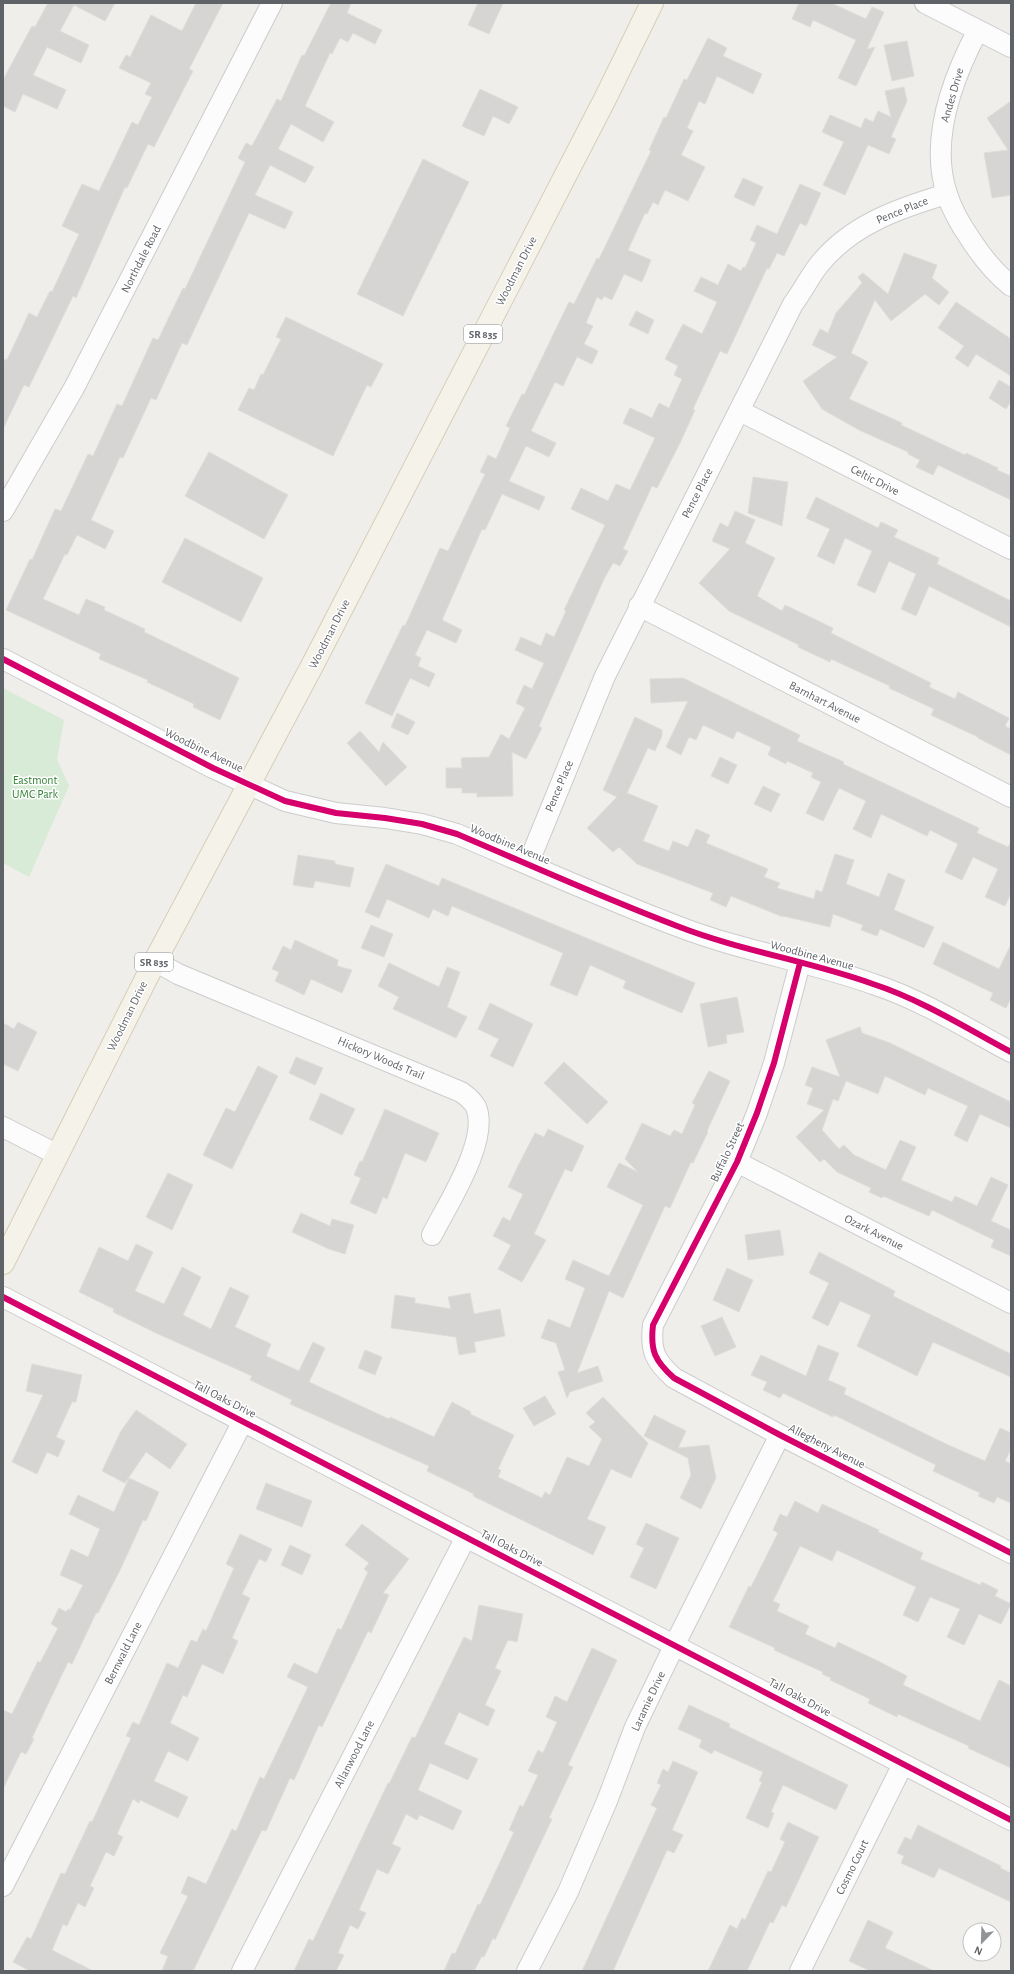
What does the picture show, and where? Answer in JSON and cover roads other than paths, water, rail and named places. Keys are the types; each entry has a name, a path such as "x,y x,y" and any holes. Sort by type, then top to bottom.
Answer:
{"main road":[{"name":"Woodman Drive","path":"3,1263 155,961 427,444 605,99 652,3"}],"street":[{"name":"Northdale Road","path":"3,511 74,388 272,3"},
{"path":"925,3 1011,48"},
{"name":"Andes Drive","path":"978,30 959,70 945,114 942,139 942,160 947,194 963,229 981,255 1011,286"},
{"name":"Pence Place","path":"528,864 605,676 639,606 740,411 793,304 828,255 854,233 883,215 912,204 947,194"},
{"name":"Celtic Drive","path":"740,411 1011,549"},
{"name":"Barnhart Avenue","path":"639,606 1011,797"},
{"name":"Woodbine Avenue","path":"3,659 213,768 285,801 336,813 422,824 457,834 677,926 735,946 839,972 875,984 916,1001 1011,1052"},
{"name":"Hickory Woods Trail","path":"155,961 178,974 461,1092 470,1099 476,1108 479,1125 477,1142 470,1162 432,1235"},
{"name":"Buffalo Street","path":"652,1340 653,1325 737,1162 757,1113 774,1063 800,963"},
{"path":"3,1127 58,1154"},
{"name":"Ozark Avenue","path":"737,1162 1011,1303"},
{"name":"Tall Oaks Drive","path":"3,1297 675,1644 1011,1820"},
{"name":"Allegheny Avenue","path":"652,1340 654,1355 661,1366 674,1378 780,1435 1011,1553"},
{"name":"Bernwald Lane","path":"3,1886 244,1421"},
{"name":"Laramie Drive","path":"527,1971 568,1892 607,1801 635,1727 780,1435"},
{"name":"Allanwood Lane","path":"242,1971 466,1537"},
{"name":"Cosmo Court","path":"800,1971 903,1764"}],"park label":[{"name":"Eastmont UMC Park","path":"35,787"}]}
